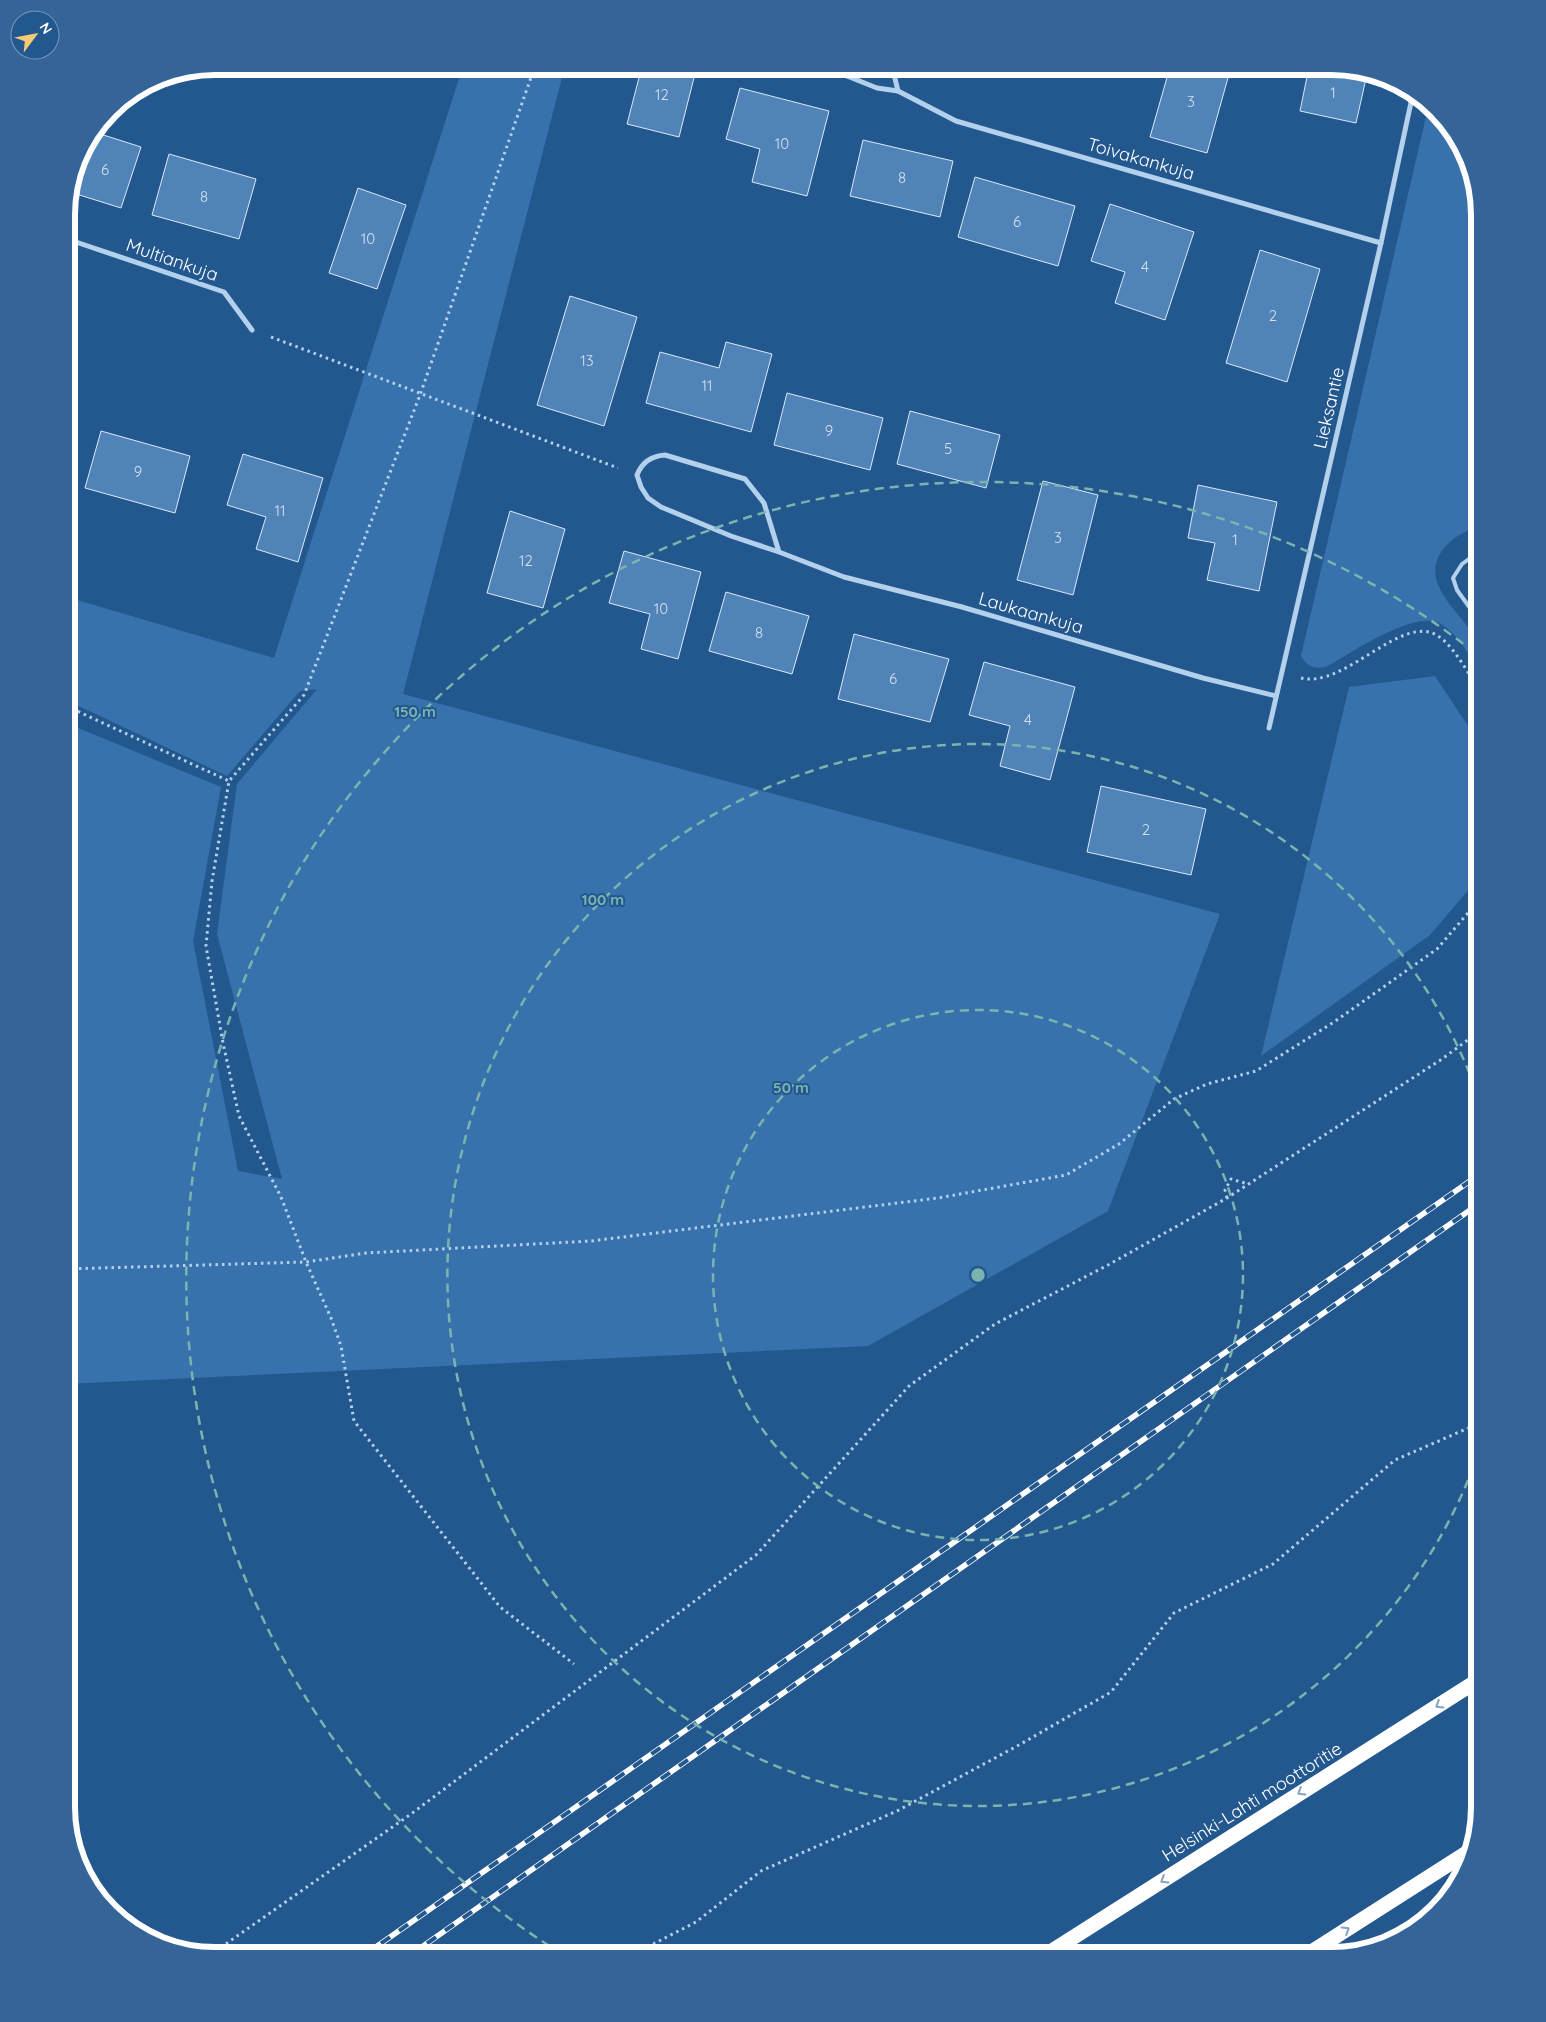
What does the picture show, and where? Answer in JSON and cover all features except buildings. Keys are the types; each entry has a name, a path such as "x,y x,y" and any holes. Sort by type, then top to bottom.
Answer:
{"highway":[{"name":"Helsinki-Lahti moottoritie","path":"1058,1947 1471,1685"},
{"path":"1319,1947 1463,1855"}],"street":[{"name":"Toivakankuja","path":"844,75 877,88 898,91 956,121 1381,243"},
{"path":"894,75 898,91"},
{"name":"Lieksantie","path":"1269,728 1381,243 1411,101"},
{"name":"Multiankuja","path":"75,242 224,292 252,330"},
{"path":"637,475 640,466 647,460 655,456 665,455 744,479 764,503 779,552"},
{"name":"Laukaankuja","path":"637,475 641,487 648,498 661,507 731,536 844,577 962,608 1203,678 1276,696"}],"lane":[{"path":"1471,558 1462,564 1453,578 1457,590 1471,609"}],"path":[{"path":"532,75 420,395 304,695 229,781 212,881 206,946 239,1116 282,1197 306,1262 331,1318 341,1346 354,1421 500,1607 574,1664"},
{"path":"252,330 420,395 637,475"},
{"path":"1281,673 1308,680 1324,678 1340,672 1406,634 1424,631 1437,635 1446,643 1471,678"},
{"path":"75,710 229,781"},
{"path":"75,1269 306,1262 366,1253 591,1241 938,1198 1066,1175 1119,1144 1174,1099 1207,1084 1256,1071 1334,1022 1437,949 1471,909"},
{"path":"221,1947 411,1814 756,1555 909,1386 995,1324 1108,1266 1227,1198 1442,1059 1471,1038"},
{"path":"1227,1198 1225,1190 1231,1179 1249,1184"},
{"path":"647,1947 696,1922 761,1871 898,1811 1019,1745 1110,1692 1174,1613 1272,1564 1395,1460 1471,1427"}],"shaded area":[{"path":"460,75 563,75 403,694 1220,914 1108,1211 868,1346 75,1384 75,727 221,787 193,941 238,1171 282,1179 217,934 237,784 317,689 300,691 227,776 75,704 75,599 274,658"},
{"path":"1427,114 1447,137 1457,153 1464,170 1470,196 1471,528 1448,543 1437,560 1435,573 1438,586 1445,598 1471,632 1471,657 1453,633 1441,624 1430,621 1416,622 1400,627 1366,643 1326,667 1318,668 1309,665 1301,656"},
{"path":"1435,676 1471,730 1471,887 1430,935 1261,1056 1349,687"}],"railway":[{"path":"376,1947 1471,1180"},
{"path":"422,1947 1471,1209"}]}
